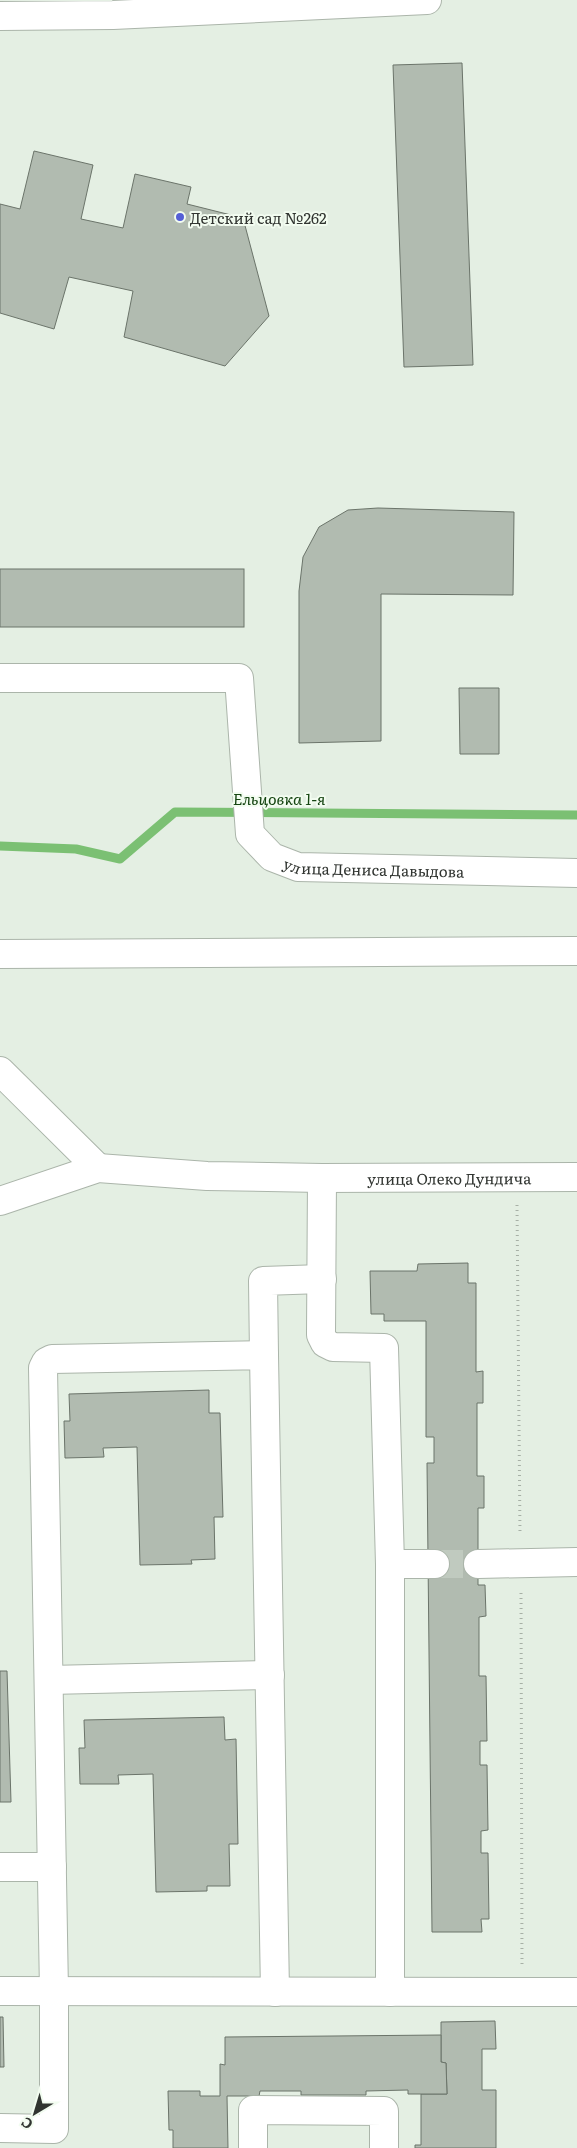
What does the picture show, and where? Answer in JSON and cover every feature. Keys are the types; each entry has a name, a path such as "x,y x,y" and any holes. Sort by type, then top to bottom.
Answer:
{"street":[{"path":"0,16 113,7 427,0"},
{"name":"улица Дениса Давыдова","path":"0,678 239,678 250,834 272,857 298,867 577,873"},
{"path":"0,954 577,951"},
{"path":"0,1071 98,1168 0,1200"},
{"name":"улица Олеко Дундича","path":"98,1168 207,1176 322,1178 577,1177"},
{"path":"322,1178 322,1335 325,1343 333,1347 384,1348 390,1564 390,1992"},
{"path":"275,1992 263,1281 322,1279"},
{"path":"0,2128 54,2129 54,1991 43,1368 46,1362 52,1359 264,1356"},
{"path":"478,1564 577,1562"},
{"path":"390,1564 435,1564"},
{"path":"49,1680 270,1675"},
{"path":"0,1867 52,1867"},
{"path":"0,1991 577,1992"},
{"path":"253,2148 253,2110 384,2111 384,2148"}],"building":[{"path":"462,63 473,365 404,367 393,65"},
{"path":"34,151 93,165 81,219 123,228 135,174 191,187 187,204 243,218 269,316 225,366 124,337 133,291 69,277 54,329 0,313 0,204 20,209"},
{"path":"378,508 514,512 513,595 381,594 381,741 299,743 299,591 303,557 319,527 348,510"},
{"path":"0,569 244,569 244,627 0,627"},
{"path":"459,688 499,688 499,754 460,754"},
{"path":"468,1263 468,1283 476,1283 476,1372 483,1371 483,1403 477,1403 477,1476 484,1476 484,1508 478,1508 478,1585 485,1585 486,1616 479,1617 479,1676 486,1676 487,1741 480,1741 480,1765 487,1765 488,1830 481,1831 481,1853 488,1853 489,1919 481,1919 482,1932 432,1932 427,1463 434,1463 434,1437 426,1437 426,1321 384,1321 384,1314 371,1314 370,1271 417,1271 418,1264"},
{"path":"209,1390 209,1413 220,1413 223,1517 214,1517 215,1559 191,1560 192,1564 140,1565 137,1447 103,1448 104,1457 65,1458 64,1421 70,1421 69,1394"},
{"path":"0,1671 7,1671 11,1802 0,1802"},
{"path":"224,1717 225,1740 236,1739 238,1844 229,1844 230,1886 207,1886 207,1891 156,1892 153,1774 118,1775 119,1784 80,1784 79,1748 85,1748 84,1720"},
{"path":"0,2017 3,2017 4,2067 0,2067"},
{"path":"495,2021 496,2049 482,2049 482,2090 496,2090 496,2148 415,2148 415,2145 421,2145 421,2094 447,2094 446,2063 441,2062 441,2022"},
{"path":"441,2035 441,2062 446,2063 447,2094 408,2094 408,2090 366,2091 366,2095 301,2095 301,2091 260,2091 259,2096 227,2096 228,2148 173,2148 173,2130 169,2130 168,2091 200,2091 200,2096 220,2096 220,2064 225,2065 225,2037"}],"waterway":[{"name":"Ельцовка 1-я","path":"0,846 76,849 120,859 175,812 577,815"}],"tunnel":[{"path":"435,1564 478,1564"}],"place":[{"name":"Детский сад №262","path":"180,217"}]}
